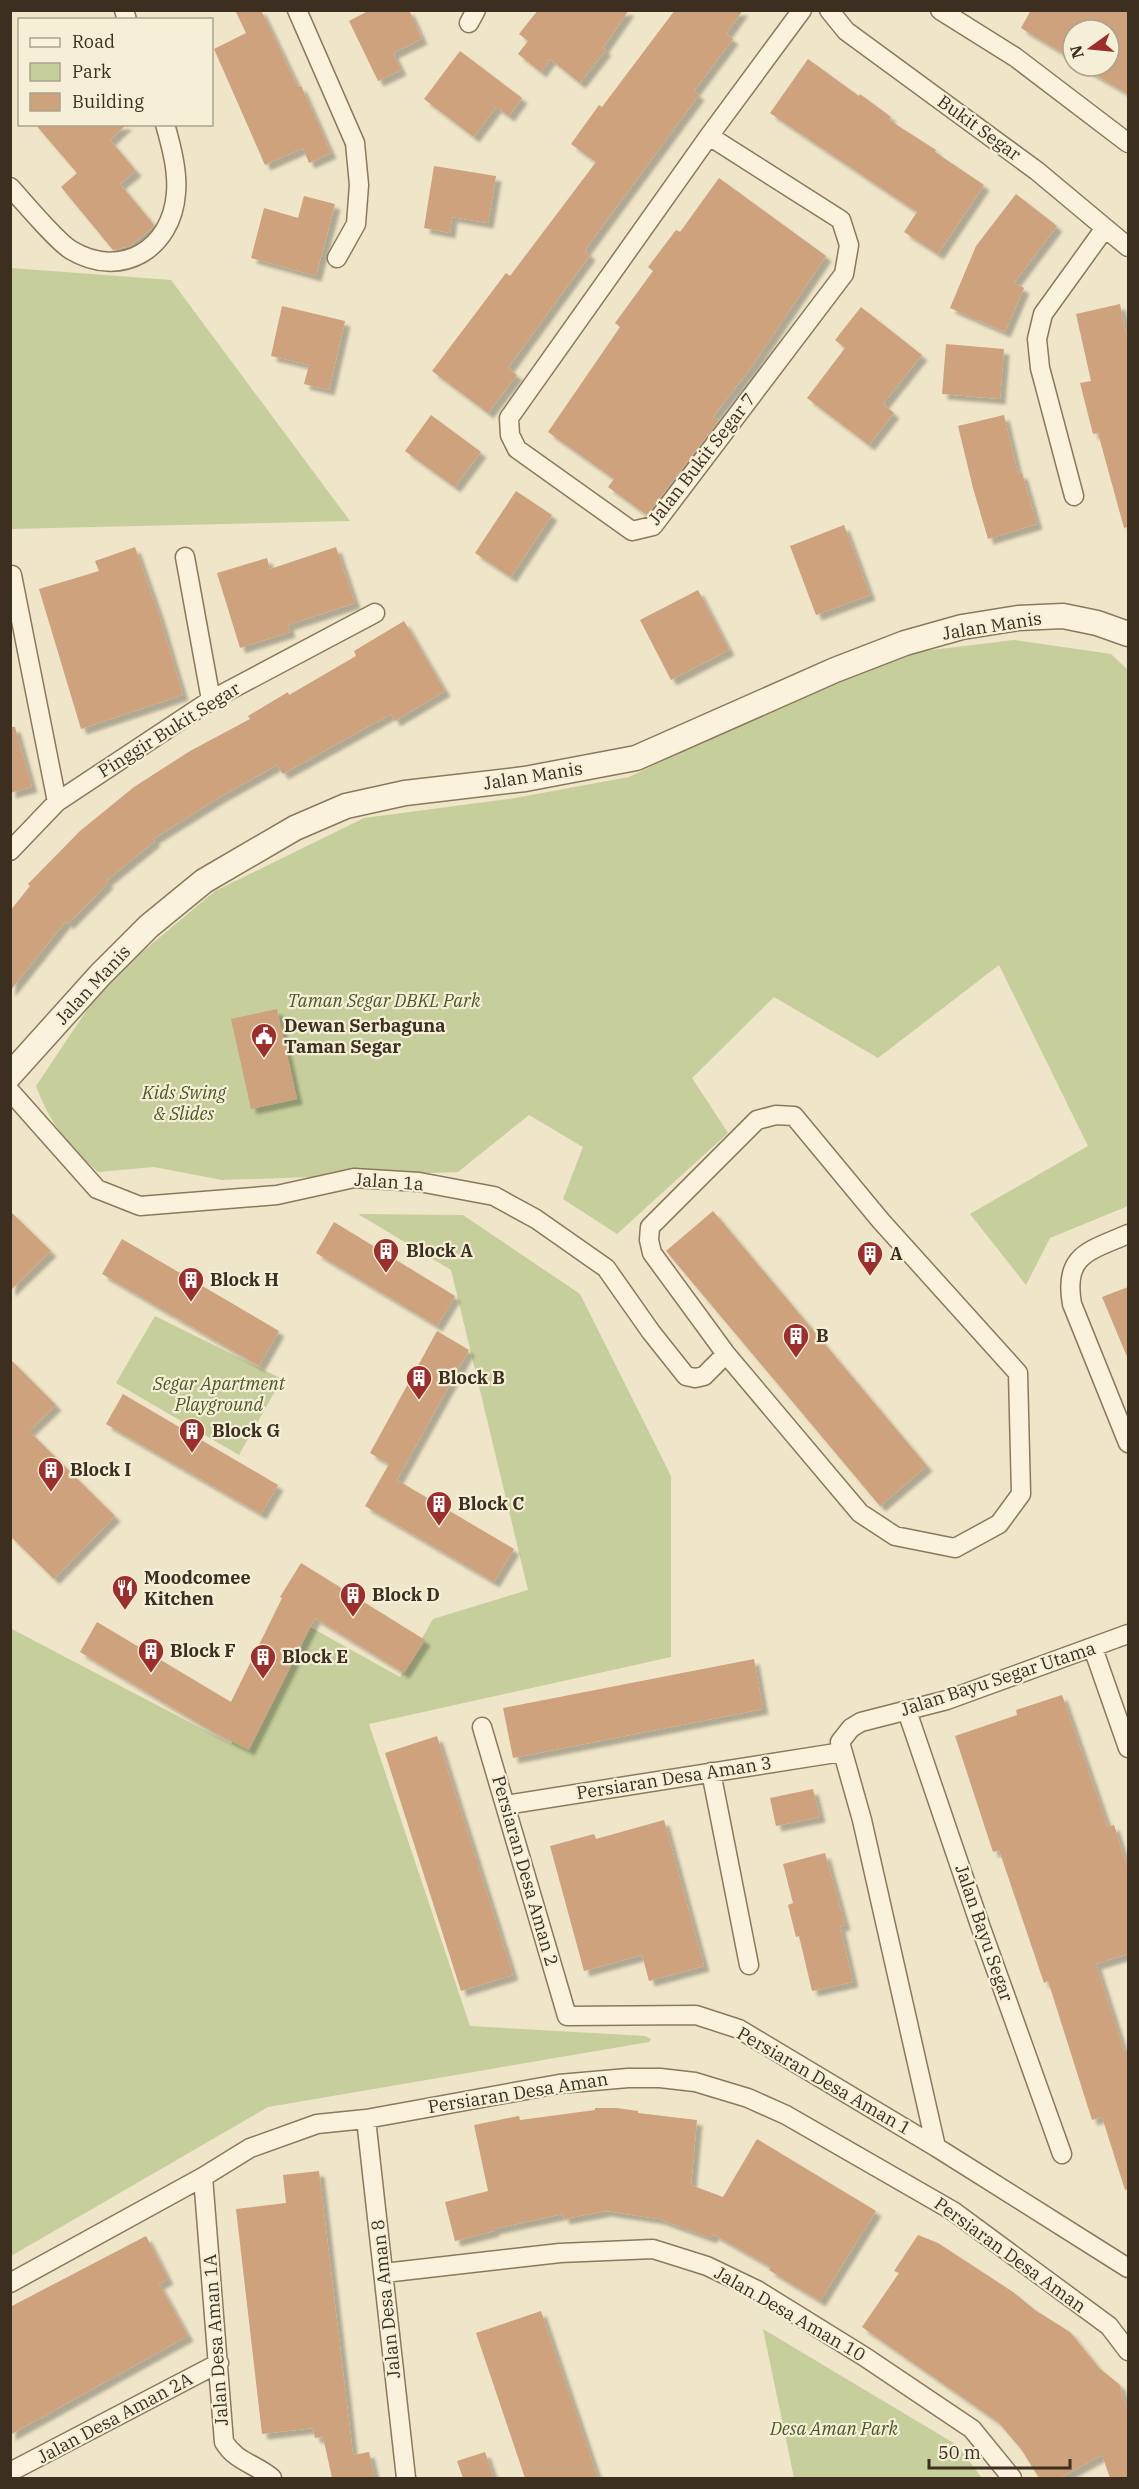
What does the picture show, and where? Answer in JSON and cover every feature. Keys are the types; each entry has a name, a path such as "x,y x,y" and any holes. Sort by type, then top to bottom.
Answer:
{"street":[{"path":"297,10 355,143 359,185 356,224 337,258"},
{"name":"Jalan Bukit Segar 7","path":"709,136 841,220 849,245 844,274 653,526 632,531 517,449 510,435 509,418 709,136 802,10"},
{"name":"Bukit Segar","path":"829,10 846,31 1037,171 1128,247"},
{"path":"940,10 1015,57 1128,143"},
{"path":"10,187 69,250 95,262 122,262 142,254 158,242 170,221 176,192 174,166 165,126"},
{"path":"1074,496 1040,368 1037,339 1043,314 1105,228"},
{"path":"185,557 211,700"},
{"path":"12,574 57,802"},
{"name":"Pinggir Bukit Segar","path":"10,851 57,802 211,700 375,613"},
{"name":"Jalan Manis","path":"10,1075 100,975 149,926 204,881 295,828 346,806 405,793 525,779 636,758 835,670 906,643 962,627 1018,618 1063,616 1098,623 1128,634"},
{"name":"Jalan 1a","path":"10,1091 97,1189 140,1206 277,1195 354,1178 418,1182 494,1196 536,1220 606,1268 651,1332 686,1376 695,1378 704,1376 726,1354"},
{"path":"776,1115 794,1116 881,1221 1018,1373 1020,1494 999,1524 955,1548 895,1536 860,1513 726,1354 652,1253 649,1240 650,1227 757,1120 776,1115"},
{"path":"1128,1234 1086,1252 1072,1266 1069,1288 1072,1304 1128,1443"},
{"name":"Jalan Bayu Segar Utama","path":"841,1747 851,1728 861,1722 958,1696 1128,1634"},
{"path":"1094,1648 1128,1748"},
{"name":"Jalan Bayu Segar","path":"908,1711 981,1928 1062,2154"},
{"name":"Persiaran Desa Aman 2","path":"482,1726 567,2016"},
{"path":"841,1747 862,1820 936,2147"},
{"name":"Persiaran Desa Aman 3","path":"506,1805 711,1772 841,1747"},
{"path":"711,1772 749,1965"},
{"name":"Persiaran Desa Aman 1","path":"567,2016 696,2015 740,2030 936,2147 1128,2268"},
{"name":"Persiaran Desa Aman","path":"10,2283 203,2177 250,2148 317,2124 366,2119 559,2084 628,2078 695,2082 748,2098 786,2115 953,2211 1109,2326 1128,2351"},
{"name":"Jalan Desa Aman 8","path":"366,2119 406,2478"},
{"name":"Jalan Desa Aman 1A","path":"203,2177 224,2442 238,2459 272,2478"},
{"name":"Jalan Desa Aman 10","path":"384,2273 560,2253 653,2249 707,2266 767,2296 865,2357 972,2429 1012,2478"},
{"name":"Jalan Desa Aman 2A","path":"10,2472 219,2363"}],"green space":[{"path":"11,268 171,280 350,521 11,529"},
{"path":"1014,640 1111,654 1128,670 1128,1206 1050,1238 1026,1285 970,1214 1088,1146 999,965 878,1058 774,997 692,1078 728,1133 617,1234 563,1199 583,1147 529,1115 458,1172 222,1180 154,1167 98,1172 61,1133 42,1100 36,1086 105,983 215,891 364,818 515,798 629,777 882,656"},
{"path":"358,1214 463,1215 580,1294 671,1476 671,1657 369,1724 470,2026 645,2036 651,2039 649,2042 268,2107 11,2256 10,1628 231,1744 303,1623 400,1677 433,1619 528,1590 451,1270"},
{"name":"Segar Apartment Playground","path":"155,1316 282,1379 239,1455 116,1383"},
{"name":"Desa Aman Park","path":"763,2329 957,2445 982,2478 794,2478"}],"building":[{"path":"235,10 261,10 298,87 301,86 331,153 309,163 303,148 265,165 214,49 246,33"},
{"path":"370,10 409,10 422,39 393,53 401,70 378,81 349,21"},
{"path":"538,10 629,10 603,48 606,50 580,83 550,59 541,72 518,54 528,41 519,34"},
{"path":"675,10 743,10 726,34 733,39 694,91 699,95 585,250 590,255 508,368 517,375 488,413 432,371 506,273 510,276 596,162 571,144 599,105 602,107"},
{"path":"1031,10 1128,10 1128,94 1101,78 1121,78 1121,18 1061,18 1061,52 1021,28"},
{"path":"460,51 522,98 509,116 496,107 474,137 424,99"},
{"path":"808,59 891,117 889,120 984,185 938,254 904,232 917,212 770,113"},
{"path":"37,126 125,126 110,140 136,171 120,184 154,225 153,227 130,246 113,250 61,187 77,173"},
{"path":"434,166 496,176 488,223 452,217 450,233 424,228"},
{"path":"719,178 826,256 753,365 713,417 719,420 647,515 608,487 614,479 548,432 620,327 615,323 653,271 648,267 676,230 680,232"},
{"path":"1016,194 1057,226 1014,283 1024,288 1005,332 950,308 976,246"},
{"path":"304,196 335,204 316,276 251,258 264,208 298,218"},
{"path":"1120,304 1128,342 1128,527 1124,528 1098,433 1093,434 1080,383 1091,381 1076,314"},
{"path":"282,306 345,321 329,390 304,384 309,365 271,356"},
{"path":"861,307 922,355 883,404 894,413 869,445 807,398 845,348 835,340"},
{"path":"946,344 1004,349 1000,399 942,394"},
{"path":"431,415 481,452 455,487 405,451"},
{"path":"1004,415 1018,474 1022,473 1037,524 988,539 958,426"},
{"path":"516,491 552,515 511,577 475,553"},
{"path":"844,525 870,595 816,615 790,546"},
{"path":"135,547 159,615 183,695 81,729 39,589 99,571 95,561"},
{"path":"336,547 355,603 288,625 290,632 240,648 217,573 267,558 270,569"},
{"path":"698,590 729,650 671,680 640,620"},
{"path":"404,621 445,691 395,721 391,714 283,774 277,765 153,839 155,841 106,881 108,883 68,924 66,921 10,991 10,911 30,886 28,884 80,831 134,787 190,751 250,719 248,716 288,692 289,695 356,656 354,651"},
{"path":"10,727 15,727 32,787 10,793"},
{"name":"Dewan Serbaguna Taman Segar","path":"277,1009 297,1099 251,1109 231,1019"},
{"path":"10,1211 51,1251 10,1291"},
{"name":"B","path":"713,1211 927,1466 880,1506 666,1251"},
{"name":"Block A","path":"334,1222 455,1296 437,1326 316,1253"},
{"name":"Block H","path":"122,1239 279,1331 259,1366 102,1274"},
{"path":"1128,1287 1128,1359 1102,1297"},
{"path":"437,1331 469,1350 397,1480 514,1549 494,1582 365,1506 389,1464 370,1453"},
{"name":"Block I","path":"10,1359 56,1405 29,1431 115,1516 54,1579 10,1536"},
{"name":"Block G","path":"123,1394 278,1485 261,1514 106,1424"},
{"path":"301,1563 425,1640 404,1673 315,1618 249,1750 215,1733 80,1652 97,1622 231,1702 282,1598 280,1597"},
{"path":"754,1659 763,1709 513,1758 503,1708"},
{"path":"1062,1695 1108,1827 1114,1825 1128,1869 1128,1954 1096,1964 1124,2051 1128,2050 1128,2189 1125,2190 1102,2117 1092,2120 1048,1981 1044,1983 999,1850 993,1852 955,1736 1017,1715 1016,1710"},
{"path":"437,1736 513,1975 461,1991 385,1753"},
{"path":"813,1789 820,1817 776,1826 770,1798"},
{"path":"664,1820 704,1966 649,1981 642,1955 584,1971 550,1846 594,1834 596,1839"},
{"path":"825,1853 845,1925 840,1926 853,1982 812,1991 799,1936 796,1937 788,1905 793,1903 783,1864"},
{"path":"595,2108 617,2108 638,2111 638,2113 697,2120 691,2185 723,2197 757,2139 876,2211 820,2301 769,2270 771,2267 713,2234 711,2238 659,2219 606,2211 564,2219 563,2214 494,2229 494,2231 455,2241 445,2202 488,2191 474,2125 519,2116 520,2120 595,2110"},
{"path":"319,2171 353,2455 369,2452 375,2478 332,2478 323,2437 315,2438 313,2428 262,2434 236,2209 286,2203 283,2175"},
{"path":"918,2235 938,2243 1070,2332 1099,2368 1120,2385 1128,2413 1128,2478 1110,2478 1102,2455 1060,2478 1039,2478 1021,2449 998,2422 862,2327 899,2273 894,2271"},
{"path":"146,2236 168,2279 159,2284 188,2336 10,2435 10,2307"},
{"path":"541,2311 598,2478 525,2478 476,2333"},
{"path":"485,2452 494,2478 463,2478 457,2461"}],"place":[{"name":"Dewan Serbaguna Taman Segar","path":"264,1059"},
{"name":"Block A","path":"386,1274"},
{"name":"A","path":"870,1277"},
{"name":"Block H","path":"191,1303"},
{"name":"B","path":"796,1359"},
{"name":"Block B","path":"419,1401"},
{"name":"Block G","path":"192,1454"},
{"name":"Block I","path":"51,1493"},
{"name":"Block C","path":"439,1527"},
{"name":"Moodcomee Kitchen","path":"125,1611"},
{"name":"Block D","path":"353,1618"},
{"name":"Block F","path":"151,1674"},
{"name":"Block E","path":"263,1680"}],"park label":[{"name":"Taman Segar DBKL Park","path":"384,1001"},
{"name":"Kids Swing & Slides","path":"184,1103"}]}
